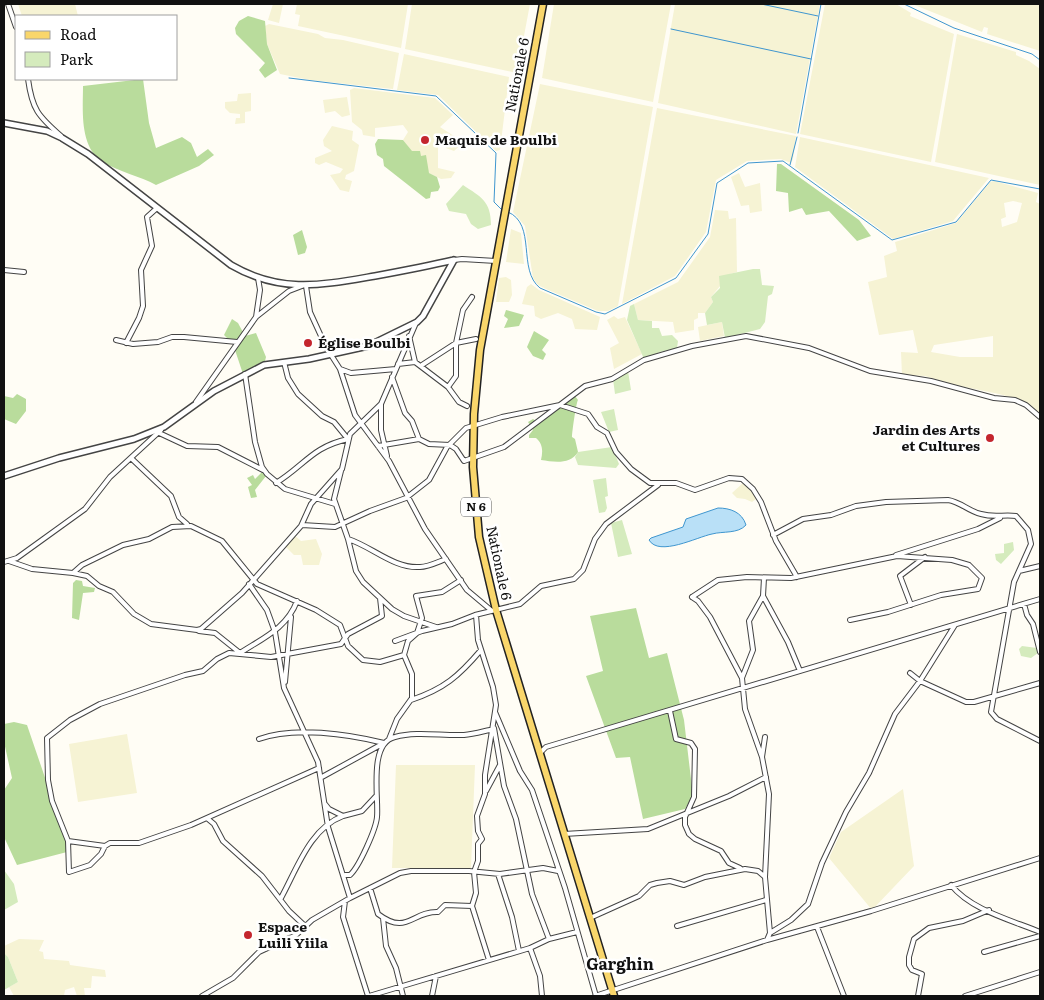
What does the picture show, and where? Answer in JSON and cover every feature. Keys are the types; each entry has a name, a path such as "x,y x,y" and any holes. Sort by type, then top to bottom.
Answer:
{"main road":[{"name":"Nationale 6","path":"543,4 480,350 473,426 473,459 479,537 494,610 614,993"}],"street":[{"path":"8,4 15,25"},
{"path":"28,80 33,106 38,116 62,138"},
{"path":"4,123 47,131 62,138 88,154 231,265 258,278 304,286 335,284 454,260 496,261"},
{"path":"126,342 139,318 142,306 141,270 152,246 147,217 157,208"},
{"path":"437,628 404,616 380,598 356,571 343,522 335,504 334,491 342,469 348,439 360,423 381,404 417,322 435,295 454,260"},
{"path":"4,270 24,272"},
{"path":"256,317 260,290 258,278"},
{"path":"195,404 256,317 289,291 304,286"},
{"path":"304,286 310,312 340,369 351,406 360,423 388,459 425,529 460,580 469,592 494,610"},
{"path":"448,387 456,376 456,343 463,310 472,297"},
{"path":"4,562 9,561 40,542 85,509 110,477 132,459 164,427 195,404 245,374 264,364 331,354 368,346 417,322"},
{"path":"410,336 415,362"},
{"path":"378,446 419,439 429,444 450,446 460,454 464,462 510,444 585,386 612,379 644,360 685,347 746,336 809,348 870,371 931,381 994,398 1015,400 1026,405 1040,417"},
{"path":"116,340 139,344 172,337 237,342"},
{"path":"422,365 456,343 476,339"},
{"path":"284,362 288,378 298,394 322,416 334,422 348,439"},
{"path":"398,364 415,362 422,365 448,387 459,402 468,406"},
{"path":"340,369 351,373 396,369"},
{"path":"245,374 255,442 265,472"},
{"path":"392,377 405,413 412,421 419,439"},
{"path":"381,404 384,445 388,459"},
{"path":"302,525 330,527 408,497 429,480 443,453 463,431 502,417 560,405 588,414 597,427 606,433 616,452 631,469 646,481 658,485 676,484 695,490 729,478 742,479 753,489 773,535 797,577"},
{"path":"4,476 59,458 134,439 164,427"},
{"path":"152,432 159,432 187,446 218,447 265,472 276,483 292,492 315,500 335,504"},
{"path":"276,483 290,475 319,449 348,439"},
{"path":"132,459 171,496 179,517 191,526 222,541 251,582 264,605 275,632 284,688 306,733 322,777 328,823 350,898"},
{"path":"197,630 232,603 251,582 302,525 315,500 342,469"},
{"path":"395,641 524,602 541,586 574,579 583,570 595,538 606,524 658,485"},
{"path":"773,535 803,519 827,516 856,506 886,502 957,501 974,512 1000,518"},
{"path":"742,678 710,617 698,601 692,597 718,580 736,577 797,577 891,557 978,529 1000,518 1016,516 1028,530 1030,549 1014,582 991,712 997,719 1040,741"},
{"path":"73,573 82,565 123,545 149,539 172,527 191,526"},
{"path":"348,539 369,546 391,560 419,568 446,560"},
{"path":"850,620 941,595 978,589 983,581 980,574 969,565 952,560 925,556 891,557"},
{"path":"911,604 900,576 925,556"},
{"path":"9,561 32,568 87,576 98,586 113,592 134,614 151,624 215,633 240,653"},
{"path":"1019,571 1040,566"},
{"path":"764,578 763,596 750,621 753,650 742,678 741,689 745,709 762,758 766,777 769,808 765,877 770,933 767,940"},
{"path":"389,739 396,719 411,700 414,683 411,668 404,655 408,641 417,633 421,622 422,614 416,596 442,592 460,580"},
{"path":"251,582 316,610 340,625 348,646 363,660 380,662 404,655"},
{"path":"763,596 788,642 800,672"},
{"path":"105,846 102,854 90,865 69,872 68,841 52,801 46,759 47,738 70,720 100,704 184,675 203,671 221,656 240,653 264,657 279,656 341,644 348,634 382,616 380,598"},
{"path":"284,688 292,614 297,601"},
{"path":"540,753 546,747 1010,608 1039,601"},
{"path":"1024,604 1033,624 1040,652"},
{"path":"240,653 275,632 292,614"},
{"path":"476,615 481,650 493,687 495,711 486,769 485,794"},
{"path":"770,933 791,920 808,904 822,862 846,812 869,773 883,736 895,714 920,681 955,625"},
{"path":"411,700 425,696 450,682 481,650"},
{"path":"910,673 920,681 966,702 1040,683"},
{"path":"495,711 520,771 532,790 596,996 614,993 767,940 817,927 1040,858"},
{"path":"670,711 676,739 691,744 695,748 694,797 685,821 689,834 721,851 734,867 758,871 765,877"},
{"path":"322,777 389,739 422,734 464,734 494,727"},
{"path":"494,727 500,765 532,894 549,939"},
{"path":"259,739 289,732 354,737 384,743"},
{"path":"762,758 765,736"},
{"path":"345,876 350,875 359,865 377,818 376,796 379,755 384,743"},
{"path":"489,960 472,906 476,893 474,872 478,861 478,844 482,839 478,831 477,816 485,794 500,765"},
{"path":"68,841 105,846 113,843 139,843 208,818 319,768"},
{"path":"564,834 648,829 687,814 766,777"},
{"path":"281,898 310,842 328,823 362,810 376,796"},
{"path":"324,802 329,808 343,816"},
{"path":"208,818 214,824 223,842 262,876 281,898 289,911 305,926"},
{"path":"202,996 233,978 259,952 296,935 305,926 350,898 400,873 411,871 498,874 528,872 543,868 558,871"},
{"path":"590,918 639,896 654,884 670,882 684,886 705,877 745,869"},
{"path":"498,874 512,917 520,951"},
{"path":"951,885 959,895 1040,932"},
{"path":"370,888 378,914 394,923 414,921 424,913 438,912 445,905 463,904 472,906"},
{"path":"677,926 766,900"},
{"path":"345,901 343,917 368,996 530,948 549,939 577,932"},
{"path":"918,996 922,974 912,970 909,962 914,939 929,928 963,921 989,910"},
{"path":"383,918 386,946 394,962 403,996"},
{"path":"817,927 844,996"},
{"path":"984,952 1040,936"},
{"path":"530,948 540,976 542,996"},
{"path":"965,996 1040,972"},
{"path":"432,996 436,976"}],"shaded area":[{"path":"18,4 75,4 78,15 22,15"},
{"path":"273,4 283,4 279,23 268,20"},
{"path":"297,4 408,4 401,48 298,26 300,15 295,14"},
{"path":"412,4 530,4 517,73 405,49"},
{"path":"554,4 671,4 653,102 542,78"},
{"path":"675,4 820,4 796,134 658,103"},
{"path":"825,4 896,4 911,13 910,16 954,34 931,162 800,134"},
{"path":"912,4 1040,4 1040,51 987,34 988,28 984,27 982,32"},
{"path":"269,24 399,53 393,89 310,80 280,74 267,44 265,26"},
{"path":"957,34 1016,52 1016,55 1040,69 1040,185 935,162"},
{"path":"404,54 509,77 500,150 496,151 438,95 397,90"},
{"path":"540,84 653,107 618,306 608,311 598,311 538,285 533,278 525,226 513,212"},
{"path":"354,88 435,98 453,115 440,127 457,138 462,136 465,141 454,151 446,148 445,140 438,143 438,168 455,172 451,178 441,179 429,173 421,156 412,152 403,140 408,132 403,125 375,128 375,137 363,135 362,130 352,122 350,90"},
{"path":"251,93 251,111 245,112 245,123 235,124 236,118 240,118 240,114 230,113 225,108 225,102 237,101 238,94"},
{"path":"347,97 350,115 342,117 335,111 325,113 323,100"},
{"path":"657,108 796,136 793,159 791,163 781,159 747,161 716,180 706,232 675,276 622,304"},
{"path":"332,126 353,131 352,140 359,145 354,171 346,175 345,179 352,181 349,192 340,190 330,175 340,173 343,169 326,162 319,165 315,163 315,158 332,151 324,146 323,140"},
{"path":"800,137 989,178 953,221 893,239 795,167"},
{"path":"739,173 745,187 760,183 762,211 750,213 749,205 741,206 731,177"},
{"path":"994,181 1038,193 1036,202 1040,204 1040,414 1021,400 925,376 902,375 901,352 918,353 913,330 879,335 868,282 887,277 884,256 897,251 895,242 956,223 990,182","holes":["1013,201 1022,203 1017,222 1002,227 1001,219 1006,217 1004,203","993,336 993,357 960,357 931,352 934,345"]},
{"path":"715,210 728,211 729,219 736,218 737,272 730,274 711,297 713,302 705,313 698,313 698,318 694,320 694,330 675,333 673,322 638,320 634,304 678,282 710,237"},
{"path":"511,229 521,233 524,264 506,262"},
{"path":"506,277 511,280 512,295 509,302 496,302 499,278"},
{"path":"531,284 539,290 600,317 597,330 575,329 572,319 558,313 541,319 535,316 534,306 522,304 527,287"},
{"path":"614,316 618,319 625,317 642,354 614,369 610,348 619,343 607,320"},
{"path":"722,322 724,336 700,341 698,327"},
{"path":"743,483 753,492 756,499 752,502 737,498 732,493"},
{"path":"293,534 301,541 316,539 322,554 319,565 303,565 301,555 294,555 283,544"},
{"path":"127,734 137,793 78,802 69,744"},
{"path":"396,765 475,765 471,868 392,868"},
{"path":"903,789 914,866 872,910 829,858 841,832"},
{"path":"19,939 44,940 39,951 43,952 44,959 69,961 70,965 105,970 106,977 92,976 91,988 84,988 85,996 77,996 74,987 65,990 64,996 14,996 9,987 18,982 8,957 4,953 4,946"}],"green space":[{"path":"248,16 265,21 267,44 277,70 265,78 259,70 265,63 236,34 235,28 239,21"},
{"path":"143,80 149,123 156,148 182,137 191,143 197,157 208,149 214,155 199,166 156,185 116,169 95,155 86,138 83,117 83,86"},
{"path":"378,139 403,140 412,151 420,151 421,156 426,155 429,173 437,177 440,187 438,191 431,192 430,198 426,199 384,166 383,159 377,155 375,144"},
{"path":"777,164 781,164 859,220 871,236 857,241 829,211 806,215 802,208 789,212 788,193 776,191"},
{"path":"463,185 484,200 491,217 491,225 478,229 471,224 466,214 449,211 446,204"},
{"path":"302,230 307,247 305,253 298,255 293,235"},
{"path":"760,269 762,285 774,286 772,294 768,296 765,322 760,329 725,338 722,322 707,325 705,313 713,302 711,297 720,288 719,276"},
{"path":"634,304 638,320 652,321 652,328 659,328 662,336 672,335 678,341 677,348 660,352 644,359 627,320 630,306"},
{"path":"506,310 524,315 519,326 504,328 508,319 504,316"},
{"path":"232,319 238,323 245,336 256,333 266,357 264,365 243,374 233,344 224,335"},
{"path":"534,331 549,340 542,350 546,354 543,360 533,356 527,347"},
{"path":"628,371 631,390 615,394 613,379"},
{"path":"17,394 26,399 26,411 16,424 4,419 4,396 13,398"},
{"path":"575,396 578,400 572,437 575,439 578,452 566,461 541,460 541,445 536,438 529,438 533,430 528,422 533,419 536,421"},
{"path":"614,409 618,430 609,432 601,412"},
{"path":"612,447 619,464 616,468 578,465 575,457 578,452"},
{"path":"262,472 266,476 255,490 257,497 251,498 248,487 252,485 247,478 253,475 255,479"},
{"path":"606,478 608,496 605,497 607,508 605,512 599,513 593,480"},
{"path":"622,520 632,554 618,557 611,523"},
{"path":"1013,542 1014,550 1001,564 996,560 995,554 1004,553 1004,544"},
{"path":"76,580 82,581 83,586 95,588 94,592 83,593 79,620 72,618 73,583"},
{"path":"636,608 649,658 667,653 684,720 693,796 685,809 643,819 630,757 616,758 586,676 603,671 590,616"},
{"path":"1022,646 1037,648 1038,653 1031,658 1021,656 1019,649"},
{"path":"14,722 27,725 67,842 67,852 17,865 4,837 4,790 12,778 4,742 4,724"},
{"path":"4,870 14,884 18,902 4,910"},
{"path":"4,953 8,957 18,982 4,990"}],"water":[{"path":"718,508 727,509 739,514 746,525 739,530 712,534 669,546 661,547 654,545 649,540 683,527 686,519"}],"waterway":[{"path":"761,4 818,16"},
{"path":"798,133 821,4"},
{"path":"904,4 954,28 1032,54 1040,60"},
{"path":"671,29 811,59"},
{"path":"289,78 436,96 496,153 494,202 501,209"},
{"path":"790,165 797,137"},
{"path":"508,212 517,218 522,226 529,270 533,280 540,288 605,314 676,278 708,234 717,183 748,163 783,161 892,240 956,222 991,180 1040,189"}],"place":[{"name":"Maquis de Boulbi","path":"425,140"},
{"name":"Église Boulbi","path":"308,343"},
{"name":"Jardin des Arts et Cultures","path":"990,438"},
{"name":"Espace Luili Yiila","path":"248,935"}],"district":[{"name":"Garghin","path":"620,964"}]}
